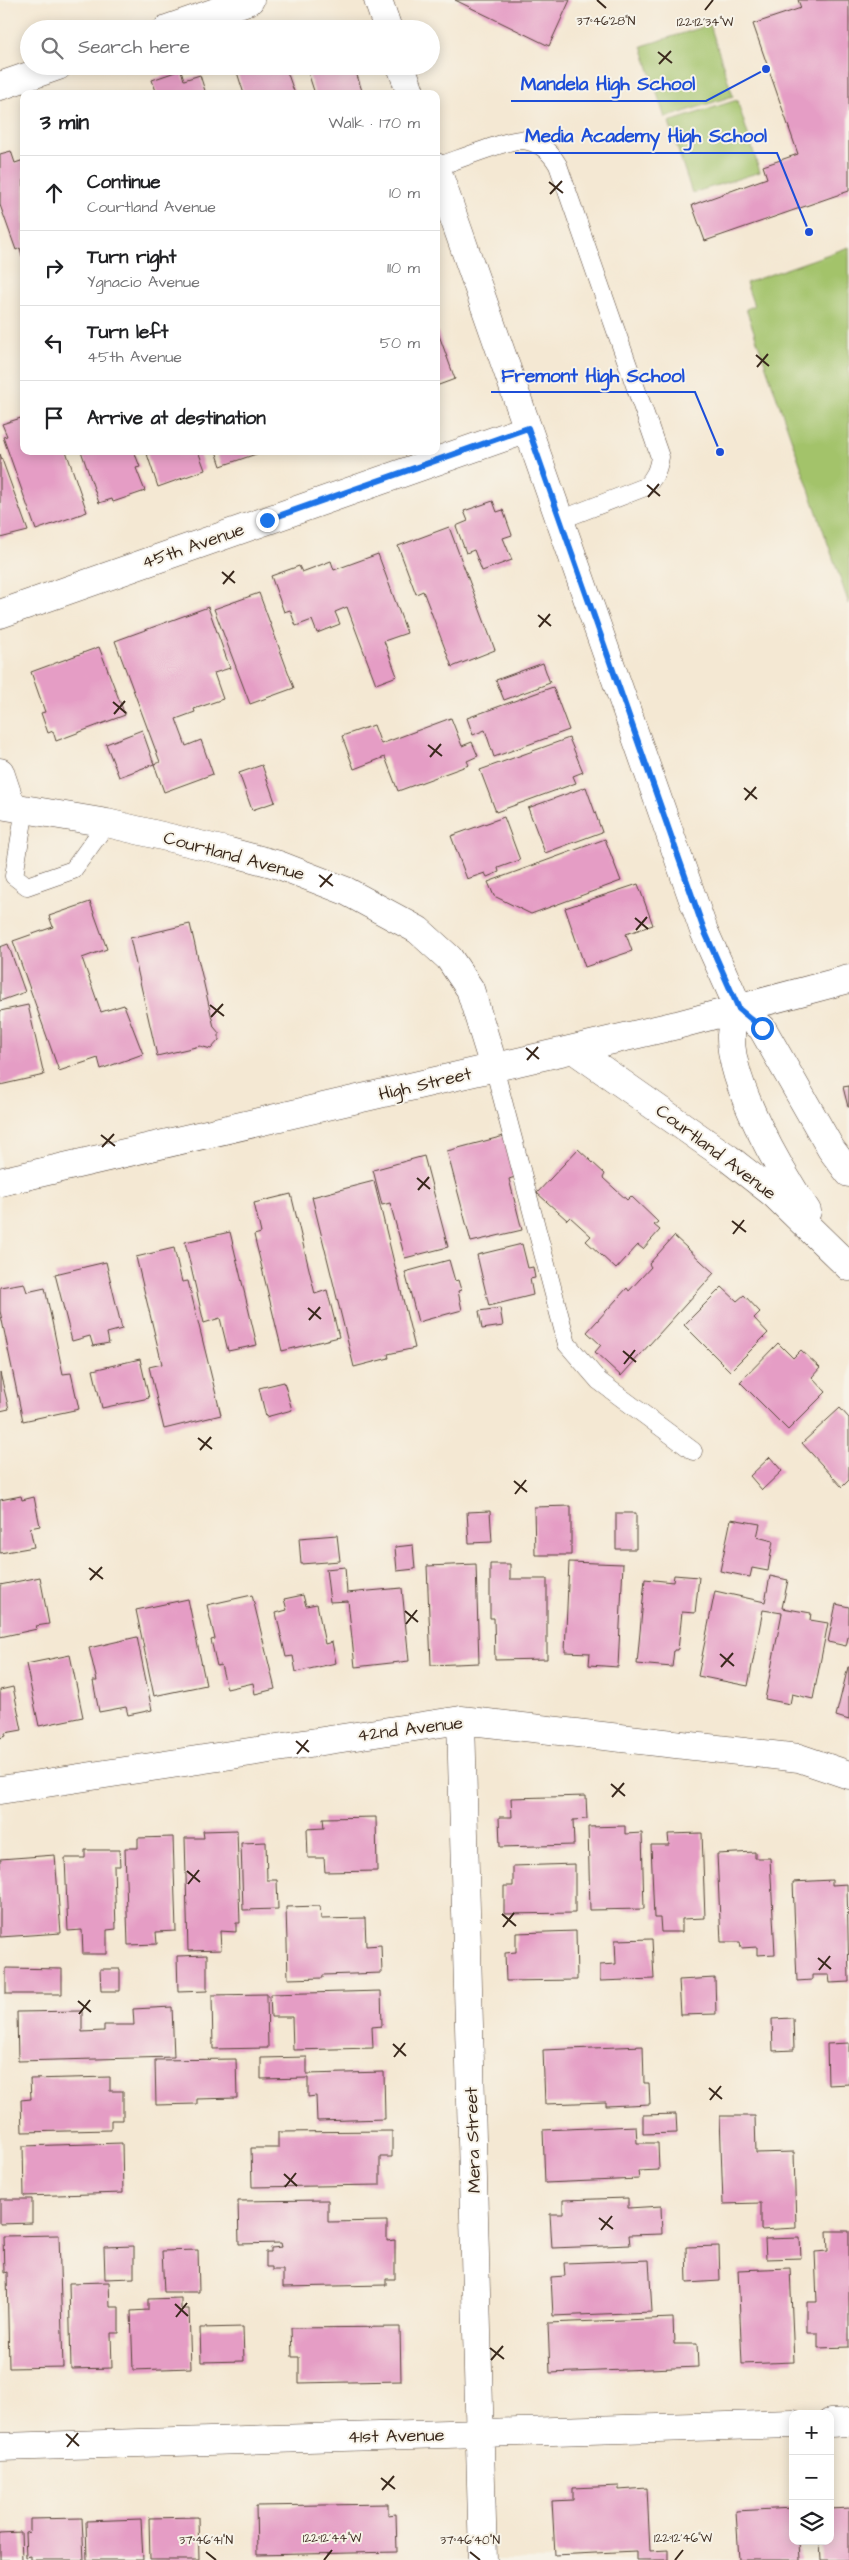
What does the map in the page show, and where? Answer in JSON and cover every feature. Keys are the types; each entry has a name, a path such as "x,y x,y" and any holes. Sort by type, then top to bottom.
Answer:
{"street":[{"path":"193,20 250,0"},
{"path":"378,0 385,20"},
{"path":"0,86 32,75"},
{"path":"404,75 410,90"},
{"path":"440,178 704,930 739,1009 762,1028 832,1149 849,1173"},
{"name":"45th Avenue","path":"0,614 528,428"},
{"path":"0,772 12,806"},
{"name":"Courtland Avenue","path":"12,806 107,823 279,865 346,891 418,930 449,958 470,989 494,1067"},
{"name":"High Street","path":"0,1182 573,1049 739,1009 849,979"},
{"name":"Courtland Avenue","path":"739,1009 730,1034 735,1065 755,1119 785,1178 849,1266"},
{"name":"Courtland Avenue","path":"573,1049 728,1158 774,1194 849,1266"},
{"name":"42nd Avenue","path":"0,1790 461,1720 798,1758 849,1775"},
{"name":"Mera Street","path":"461,1720 483,2560"},
{"path":"834,2423 849,2422"},
{"name":"41st Avenue","path":"0,2446 789,2424"}],"lane":[{"path":"440,166 519,140 542,146 552,154 558,165 660,457 658,468 646,487 560,520"},
{"path":"12,806 14,876 27,886 73,870 107,823"},
{"path":"494,1067 567,1344 599,1381 693,1451"}],"green space":[{"path":"710,25 733,96 665,118 642,46"},
{"path":"737,100 760,172 692,193 669,122"},
{"path":"849,247 849,604 746,309 754,306 746,283"}],"building":[{"path":"455,0 570,0 549,46"},
{"path":"798,0 849,0 849,191 705,241 692,205 767,178 763,166 798,154 753,24 801,8"},
{"path":"166,75 182,75 184,80 200,75 205,90 156,90 152,80"},
{"path":"238,75 288,75 294,90 243,90"},
{"path":"309,75 357,75 362,90 314,90"},
{"path":"11,151 15,163 20,161 20,248 16,250 0,205 0,154"},
{"path":"440,338 455,379 440,385"},
{"path":"20,418 20,455 67,455 87,512 36,530 3,437 7,436 2,424"},
{"path":"0,454 28,531 0,538"},
{"path":"82,455 136,455 140,467 136,468 145,491 113,502 112,499 99,503"},
{"path":"147,455 199,455 205,470 158,487"},
{"path":"217,455 253,455 221,466"},
{"path":"493,501 497,512 503,510 512,535 503,538 512,560 482,571 474,550 466,553 456,526 468,521 464,511"},
{"path":"449,527 495,650 452,667 423,591 416,594 398,546"},
{"path":"378,554 407,633 384,641 397,676 376,684 347,607 335,612 340,624 317,633 312,620 296,626 290,610 284,612 271,576 299,566 302,572 331,561 334,570"},
{"path":"259,593 294,688 250,704 214,609"},
{"path":"208,607 230,668 214,673 223,699 194,709 195,712 176,719 186,746 201,740 213,774 164,792 154,764 160,762 115,641"},
{"path":"99,647 125,715 56,741 53,731 48,733 41,713 45,712 31,672"},
{"path":"543,663 550,683 504,700 496,680"},
{"path":"553,687 569,730 494,757 485,730 473,735 467,718"},
{"path":"451,718 462,746 472,742 478,756 467,761 469,765 398,791 385,757 354,769 342,736 374,725 381,744"},
{"path":"142,730 154,764 119,777 106,744"},
{"path":"569,738 583,772 573,776 576,783 496,812 480,770"},
{"path":"262,765 275,802 252,810 239,773"},
{"path":"586,787 602,832 545,853 528,808"},
{"path":"504,817 520,860 498,868 499,872 487,877 485,873 467,879 451,836"},
{"path":"605,839 621,881 531,914 494,896 488,882"},
{"path":"638,884 653,925 626,934 632,951 585,967 565,908"},
{"path":"90,902 107,949 82,958 101,1012 124,1005 143,1054 101,1069 98,1058 59,1071 13,941 53,927 49,916"},
{"path":"190,924 214,1027 219,1033 219,1040 211,1049 200,1046 157,1056 130,938"},
{"path":"8,944 25,992 0,1001 0,947"},
{"path":"28,1005 44,1075 0,1085 0,1011"},
{"path":"849,1086 849,1107 848,1107 843,1087"},
{"path":"504,1136 515,1177 509,1179 522,1230 471,1242 447,1151"},
{"path":"578,1149 605,1174 603,1178 627,1200 631,1196 658,1222 654,1225 660,1230 643,1249 638,1245 616,1269 586,1241 591,1236 570,1217 567,1220 537,1193"},
{"path":"424,1156 448,1247 405,1258 390,1203 382,1205 373,1170"},
{"path":"374,1181 415,1348 388,1354 389,1358 354,1367 312,1197"},
{"path":"291,1194 315,1294 327,1290 339,1337 282,1351 254,1235 261,1233 254,1203"},
{"path":"230,1232 257,1345 228,1351 220,1318 204,1323 185,1242"},
{"path":"674,1236 714,1273 621,1376 595,1352 601,1345 587,1332 627,1288 629,1291 651,1267 649,1264"},
{"path":"522,1244 528,1268 533,1267 535,1278 530,1279 533,1295 489,1306 477,1255"},
{"path":"174,1248 182,1282 188,1281 221,1415 164,1429 149,1367 162,1364 136,1257"},
{"path":"449,1260 455,1281 458,1280 461,1290 458,1291 462,1310 418,1322 405,1272"},
{"path":"106,1262 122,1329 107,1333 109,1343 93,1346 90,1336 72,1341 55,1274"},
{"path":"24,1283 27,1292 45,1288 63,1374 71,1373 79,1409 23,1421 0,1311 0,1287"},
{"path":"722,1287 737,1301 744,1295 760,1312 754,1318 768,1333 730,1371 684,1325"},
{"path":"500,1308 503,1326 482,1329 479,1311"},
{"path":"778,1343 793,1358 801,1350 820,1368 812,1377 826,1392 788,1430 740,1382"},
{"path":"140,1359 149,1398 102,1408 93,1370"},
{"path":"0,1373 9,1409 0,1411"},
{"path":"284,1382 292,1410 266,1417 259,1388"},
{"path":"840,1408 849,1418 849,1480 842,1487 802,1443"},
{"path":"770,1457 782,1471 762,1490 750,1476"},
{"path":"21,1496 22,1500 34,1497 40,1526 30,1528 34,1547 0,1553 0,1500"},
{"path":"571,1506 571,1555 535,1555 534,1507"},
{"path":"490,1511 492,1542 469,1543 467,1512"},
{"path":"616,1513 636,1513 636,1549 616,1549"},
{"path":"731,1519 760,1524 757,1537 773,1541 768,1571 752,1568 750,1577 720,1571"},
{"path":"337,1535 340,1561 301,1564 299,1538"},
{"path":"413,1545 415,1569 397,1571 395,1547"},
{"path":"569,1562 623,1564 618,1667 589,1665 590,1653 565,1652"},
{"path":"476,1564 479,1663 431,1665 427,1566"},
{"path":"490,1564 510,1564 510,1579 547,1579 547,1659 495,1660 494,1618 490,1618"},
{"path":"345,1567 347,1593 402,1588 409,1661 355,1667 348,1601 330,1602 326,1569"},
{"path":"674,1575 699,1577 695,1613 682,1612 678,1650 674,1650 672,1667 637,1664 645,1579 673,1582"},
{"path":"770,1576 788,1580 782,1608 811,1613 810,1620 828,1623 813,1699 792,1694 790,1704 765,1699 782,1613 763,1610 748,1686 698,1676 715,1591 765,1602"},
{"path":"40,1577 49,1624 36,1626 37,1629 0,1637 0,1585"},
{"path":"252,1595 275,1689 255,1694 253,1683 227,1689 221,1665 217,1666 211,1640 215,1639 207,1605"},
{"path":"303,1595 306,1606 317,1604 325,1644 332,1642 336,1663 296,1672 293,1656 286,1657 276,1613 287,1610 284,1599"},
{"path":"188,1599 206,1685 154,1696 136,1610"},
{"path":"836,1604 849,1607 849,1633 846,1646 828,1642"},
{"path":"137,1637 152,1710 128,1715 126,1707 99,1712 93,1681 97,1681 89,1648"},
{"path":"70,1655 83,1717 39,1726 26,1664"},
{"path":"849,1667 849,1720 836,1716"},
{"path":"13,1687 22,1730 5,1733 6,1736 0,1738 0,1690"},
{"path":"586,1796 587,1819 573,1820 574,1845 500,1847 499,1817 512,1817 511,1798"},
{"path":"376,1817 377,1871 325,1872 324,1858 308,1858 307,1829 324,1828 323,1818"},
{"path":"625,1826 625,1834 642,1833 644,1909 590,1910 588,1827"},
{"path":"237,1830 240,1923 236,1923 236,1932 220,1931 221,1950 188,1951 185,1838 204,1838 203,1831"},
{"path":"702,1833 705,1918 682,1919 682,1932 661,1932 660,1918 654,1918 651,1845 669,1845 668,1834"},
{"path":"173,1837 176,1931 156,1932 157,1944 128,1945 125,1848 138,1848 138,1838"},
{"path":"266,1842 267,1880 277,1880 278,1909 243,1910 241,1843"},
{"path":"85,1850 119,1850 120,1866 114,1866 116,1929 107,1930 107,1954 83,1954 82,1930 68,1931 65,1858 85,1858"},
{"path":"755,1852 755,1858 770,1858 775,1954 757,1955 757,1947 741,1948 740,1942 721,1942 717,1854"},
{"path":"55,1855 61,1933 0,1937 0,1859"},
{"path":"575,1864 575,1913 504,1914 504,1886 513,1886 513,1866"},
{"path":"832,1880 832,1885 847,1884 849,1982 830,1983 829,1975 812,1975 812,1980 797,1981 793,1882"},
{"path":"320,1906 321,1919 365,1918 366,1946 381,1945 382,1973 323,1975 323,1978 288,1979 286,1907"},
{"path":"576,1931 577,1980 506,1981 505,1953 516,1952 516,1933"},
{"path":"652,1939 654,1979 600,1981 600,1965 616,1964 615,1940"},
{"path":"207,1955 207,1991 178,1992 177,1956"},
{"path":"6,1968 62,1969 62,1994 6,1994"},
{"path":"100,1969 120,1969 120,1991 101,1991"},
{"path":"715,1978 716,2014 681,2015 679,1980"},
{"path":"381,1991 382,2026 372,2027 373,2048 293,2050 292,2017 271,2017 270,1994"},
{"path":"267,1994 268,2048 213,2049 212,1995"},
{"path":"172,2007 174,2057 18,2061 17,2012 82,2011 82,2032 104,2031 104,2025 134,2025 133,2009"},
{"path":"793,2018 794,2050 773,2051 772,2019"},
{"path":"849,2043 849,2084 828,2085 827,2044"},
{"path":"643,2046 644,2083 649,2083 650,2104 606,2106 606,2102 545,2104 543,2050"},
{"path":"307,2057 307,2074 384,2072 385,2119 317,2121 316,2096 308,2097 308,2078 261,2079 261,2058"},
{"path":"236,2059 237,2098 197,2099 197,2104 156,2105 155,2060"},
{"path":"110,2077 110,2091 123,2091 123,2120 111,2120 111,2130 22,2132 21,2100 31,2099 30,2079"},
{"path":"676,2114 677,2133 643,2134 643,2115"},
{"path":"720,2116 755,2116 756,2153 794,2152 796,2228 761,2230 761,2203 723,2204"},
{"path":"636,2126 637,2143 658,2143 659,2170 638,2171 639,2179 545,2183 543,2130"},
{"path":"392,2131 392,2157 380,2157 380,2185 252,2187 251,2148 278,2148 278,2132"},
{"path":"122,2143 123,2193 24,2196 23,2146"},
{"path":"628,2198 628,2208 661,2206 662,2234 629,2235 630,2245 552,2248 550,2214 563,2214 563,2200"},
{"path":"0,2199 32,2199 32,2223 0,2224"},
{"path":"328,2200 328,2222 387,2221 387,2241 395,2240 395,2279 386,2279 386,2285 283,2287 283,2270 272,2270 272,2267 266,2267 266,2252 271,2252 271,2248 282,2247 281,2243 239,2244 238,2201"},
{"path":"827,2231 849,2231 849,2347 818,2348 818,2333 807,2333 807,2302 817,2302 815,2252 828,2251"},
{"path":"59,2235 63,2367 9,2368 7,2272 4,2273 3,2236"},
{"path":"800,2238 801,2258 766,2259 765,2239"},
{"path":"134,2246 134,2278 105,2279 104,2247"},
{"path":"719,2246 720,2281 687,2283 686,2247"},
{"path":"198,2250 199,2292 164,2292 162,2251"},
{"path":"649,2260 652,2312 553,2316 551,2277 565,2276 564,2263"},
{"path":"790,2268 794,2362 742,2364 738,2270"},
{"path":"109,2282 110,2307 119,2307 119,2333 111,2333 112,2368 71,2369 69,2283"},
{"path":"181,2298 181,2309 189,2309 191,2368 133,2370 131,2311 148,2310 148,2299"},
{"path":"673,2318 674,2344 697,2344 698,2367 550,2373 548,2323"},
{"path":"243,2327 244,2361 201,2362 200,2328"},
{"path":"400,2327 401,2381 299,2383 299,2357 292,2357 291,2328"},
{"path":"619,2486 619,2490 647,2488 650,2551 668,2550 668,2560 636,2560 636,2551 555,2555 552,2501 573,2500 573,2488"},
{"path":"388,2504 388,2515 396,2514 397,2552 257,2555 256,2506"},
{"path":"789,2508 789,2545 799,2545 800,2560 739,2560 736,2511"},
{"path":"849,2508 849,2560 821,2560 820,2545 834,2545 834,2509"},
{"path":"198,2517 199,2560 150,2560 149,2518"},
{"path":"82,2518 84,2560 31,2560 31,2556 26,2557 25,2533 30,2532 30,2519"},
{"path":"141,2519 143,2560 87,2560 86,2521"},
{"path":"21,2532 22,2560 0,2560 0,2533"}],"place":[{"name":"Mandela High School","path":"766,69"},
{"name":"Media Academy High School","path":"809,232"},
{"name":"Fremont High School","path":"720,452"}],"route":[{"path":"267,520 528,428 704,930 739,1009 762,1028"}]}
